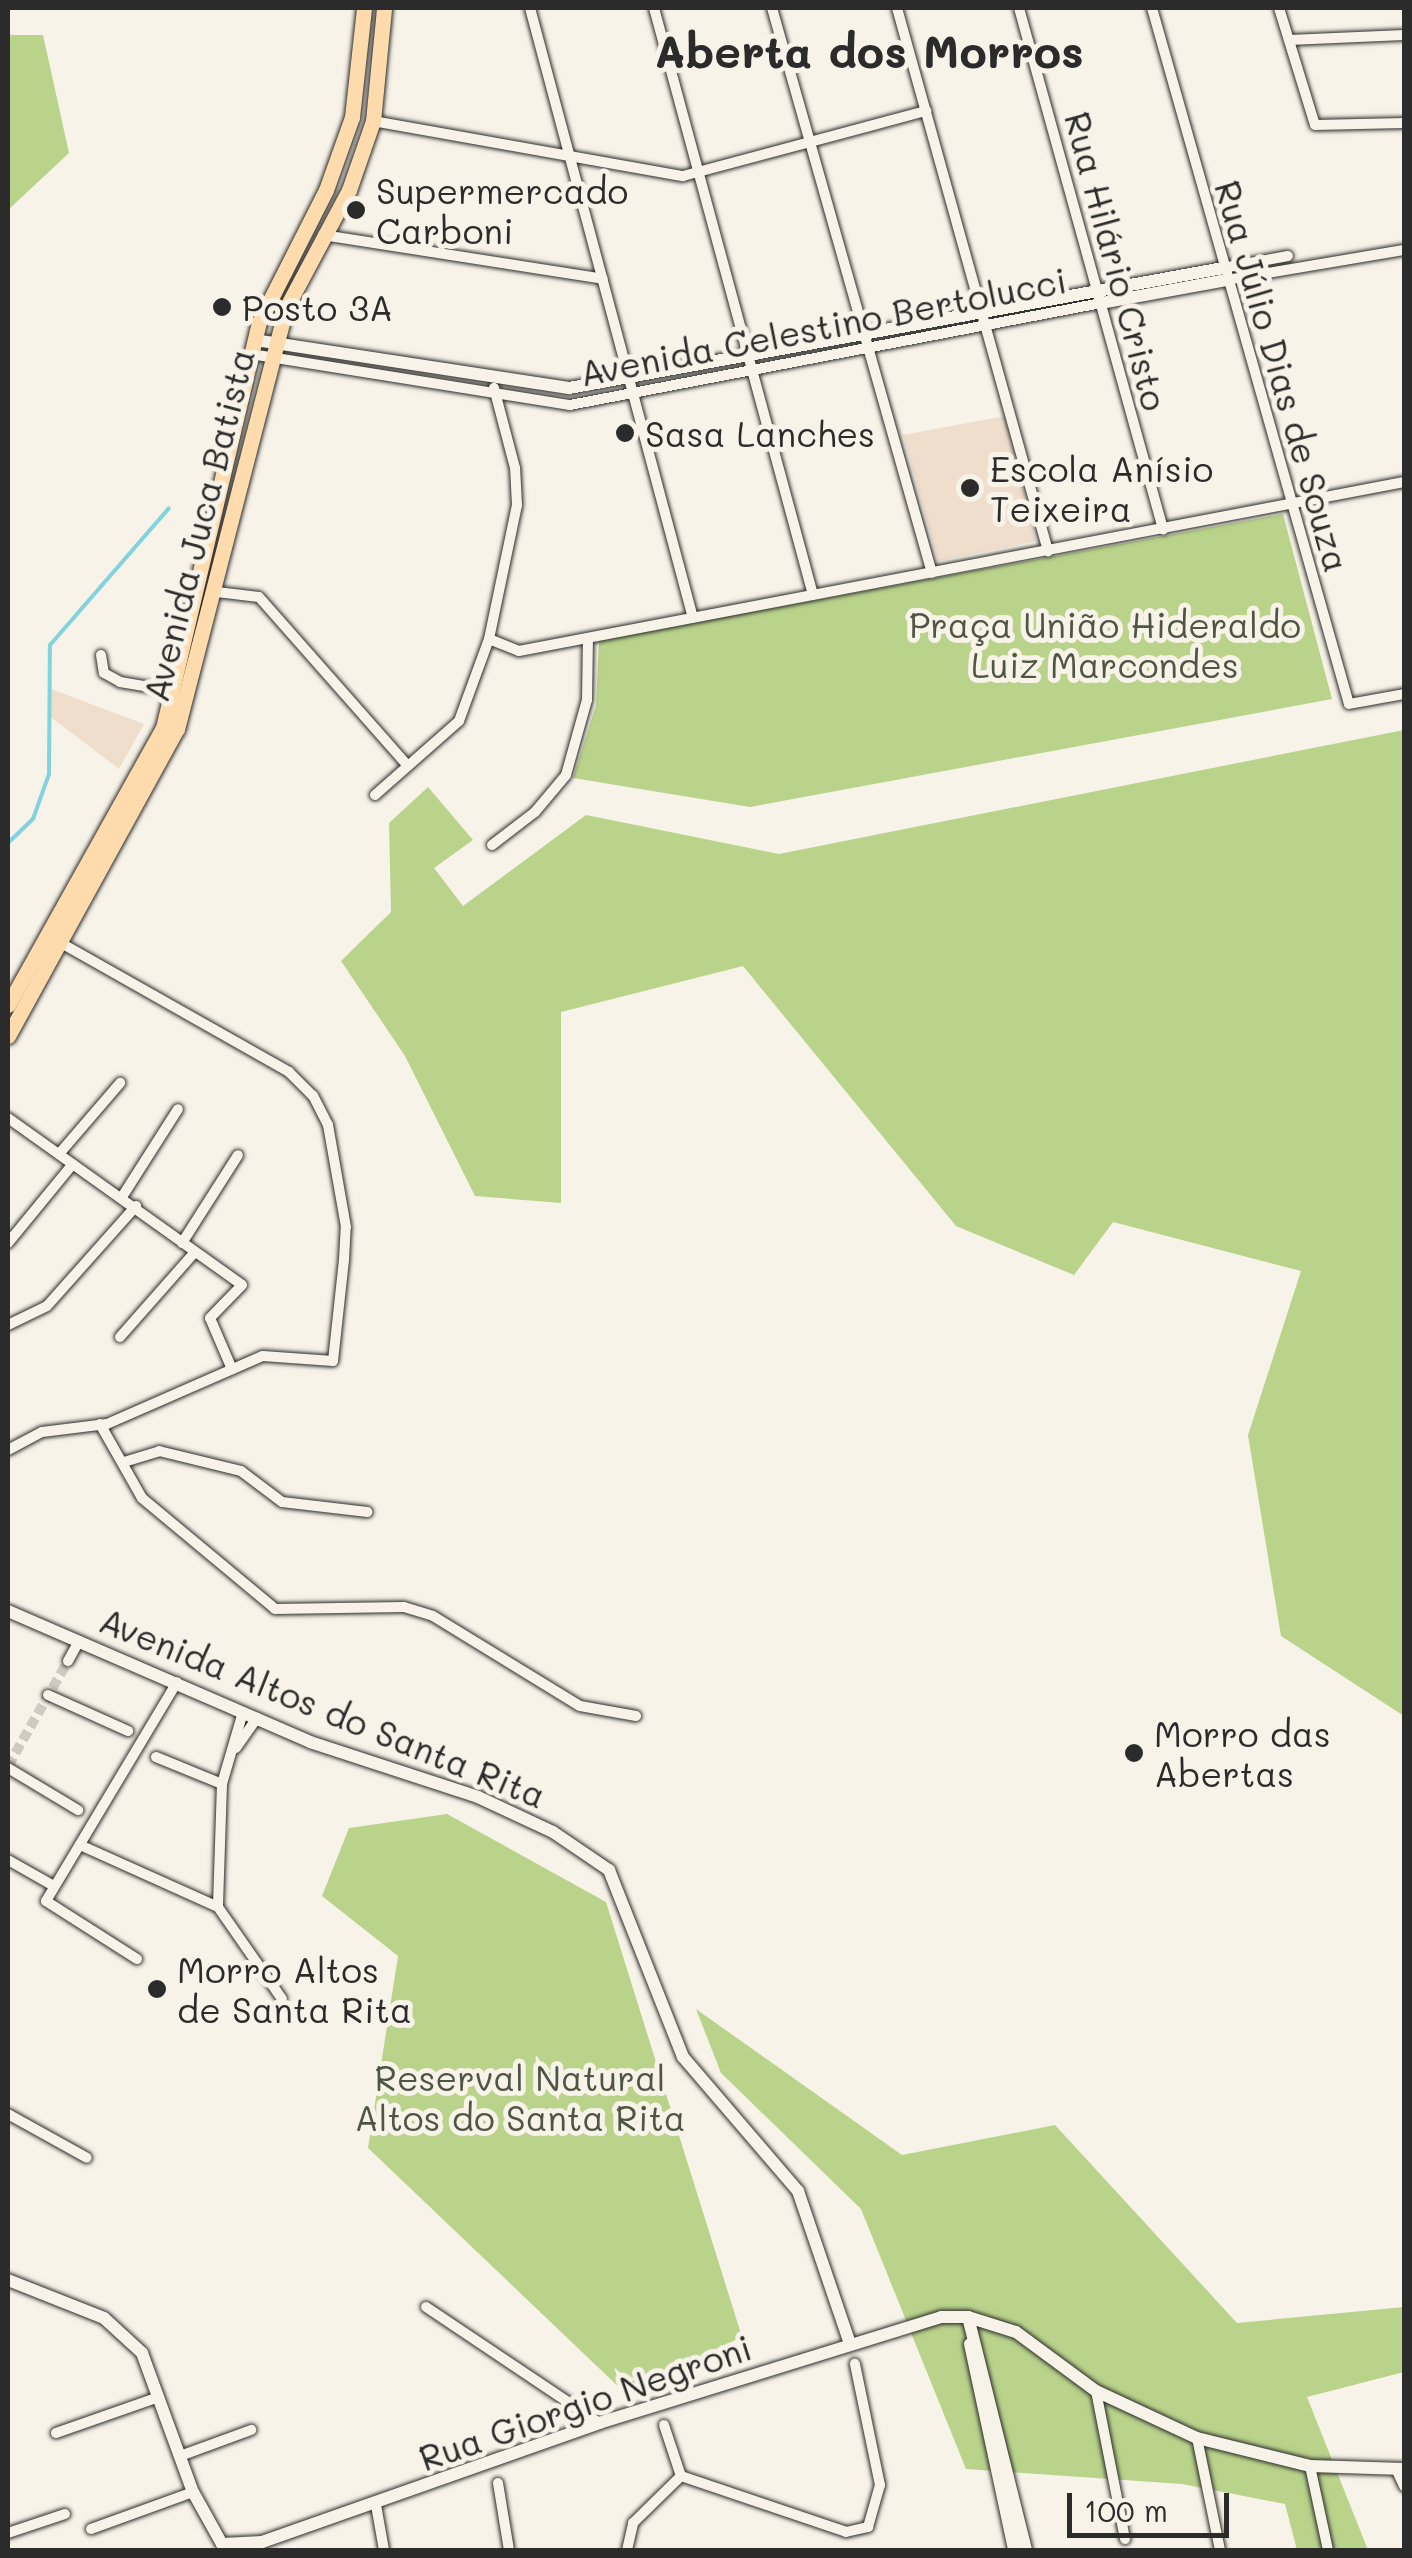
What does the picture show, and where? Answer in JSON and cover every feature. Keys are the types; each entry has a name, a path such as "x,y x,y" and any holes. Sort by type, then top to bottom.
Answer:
{"main road":[{"name":"Avenida Juca Batista","path":"8,1005 136,778 175,691 253,347 326,190 352,117 364,8"},
{"name":"Avenida Juca Batista","path":"8,1036 157,775 217,592 273,350 373,121 384,8"}],"street":[{"path":"530,8 693,618"},
{"path":"654,8 813,595"},
{"path":"772,8 932,572"},
{"path":"897,8 1048,551"},
{"name":"Rua Hilário Cristo","path":"1018,8 1163,529"},
{"name":"Rua Júlio Dias de Souza","path":"1152,8 1349,704 1404,694"},
{"path":"1280,8 1310,118 1320,127 1404,123"},
{"path":"1289,40 1404,35"},
{"path":"373,121 683,176 926,111"},
{"path":"323,235 603,279"},
{"name":"Avenida Celestino Bertolucci","path":"253,347 569,388 752,361 1225,274 1404,250"},
{"name":"Avenida Celestino Bertolucci","path":"1225,274 1288,256"},
{"name":"Avenida Celestino Bertolucci","path":"273,350 570,405 634,395 752,361"},
{"path":"375,794 459,720 489,639 517,505 515,468 493,377"},
{"path":"489,639 519,651 1404,482"},
{"path":"217,592 259,597 408,766"},
{"path":"492,845 535,812 566,775 587,700 588,638"},
{"path":"101,655 104,673 120,682 175,691"},
{"path":"8,1450 42,1432 100,1424 263,1356 333,1361 346,1227 328,1125 313,1096 289,1072 238,1040 62,942"},
{"path":"59,1154 120,1083"},
{"path":"122,1198 178,1109"},
{"path":"8,1118 242,1285 210,1318 232,1369"},
{"path":"182,1243 238,1155"},
{"path":"8,1243 73,1164"},
{"path":"8,1325 47,1306 136,1206"},
{"path":"120,1338 195,1252"},
{"path":"100,1424 142,1498 275,1609 404,1607 433,1616 580,1706 636,1716"},
{"path":"124,1462 159,1451 241,1471 282,1502 366,1512"},
{"name":"Avenida Altos do Santa Rita","path":"8,1611 250,1715 478,1796 553,1832 609,1870 684,2057 798,2191 850,2344"},
{"path":"68,1661 79,1641"},
{"path":"138,1960 48,1908 54,1886 177,1682"},
{"path":"48,1696 128,1731"},
{"path":"218,1908 222,1784 250,1715"},
{"path":"156,1757 222,1784"},
{"path":"8,1768 78,1810"},
{"path":"80,1845 218,1908 282,1999"},
{"path":"8,1860 54,1886"},
{"path":"8,2114 87,2158"},
{"path":"8,2280 104,2318 142,2353 193,2492 222,2547"},
{"path":"426,2307 599,2424"},
{"path":"968,2317 1016,2332 1096,2391 1197,2438 1310,2466 1401,2470 1404,2486"},
{"path":"968,2317 1019,2545"},
{"name":"Rua Giorgio Negroni","path":"222,2547 262,2542 376,2506 599,2424 921,2320 968,2317"},
{"path":"681,2476 846,2532 868,2527 880,2484 855,2364"},
{"path":"1096,2391 1126,2539"},
{"path":"56,2434 160,2397"},
{"path":"664,2425 681,2476"},
{"path":"180,2456 251,2430"},
{"path":"1197,2438 1220,2550"},
{"path":"1310,2466 1328,2550"},
{"path":"627,2550 632,2523 681,2476"},
{"path":"498,2483 509,2550"},
{"path":"91,2529 193,2492"},
{"path":"376,2506 384,2550"},
{"path":"8,2533 65,2514"}],"shaded area":[{"name":"Escola Anísio Teixeira","path":"1005,416 1036,541 938,561 903,435"},
{"path":"51,689 144,724 119,769 48,715"}],"green space":[{"path":"8,35 43,35 69,153 8,210"},
{"name":"Praça União Hideraldo Luiz Marcondes","path":"1283,514 1332,699 750,807 573,778 596,705 599,640"},
{"path":"1404,730 1404,1716 1281,1636 1248,1435 1301,1271 1113,1222 1074,1275 956,1226 743,966 561,1012 561,1203 475,1196 405,1056 341,961 391,912 389,823 428,787 473,840 434,868 463,906 586,815 779,854"},
{"name":"Reserval Natural Altos do Santa Rita","path":"447,1814 606,1902 742,2337 624,2392 368,2148 398,1956 322,1896 349,1828"},
{"path":"696,2009 902,2155 1055,2125 1237,2323 1404,2307 1404,2372 1307,2397 1368,2550 1297,2550 1285,2504 1182,2484 966,2469 861,2209 721,2073"}],"waterway":[{"path":"8,843 33,819 49,774 50,645 169,508"}],"tunnel":[{"path":"8,1766 68,1661"}],"place":[{"name":"Supermercado Carboni","path":"356,210"},
{"name":"Posto 3A","path":"222,307"},
{"name":"Sasa Lanches","path":"625,433"},
{"name":"Escola Anísio Teixeira","path":"970,488"},
{"name":"Morro das Abertas","path":"1134,1753"},
{"name":"Morro Altos de Santa Rita","path":"157,1989"}],"district":[{"name":"Aberta dos Morros","path":"869,51"}]}
